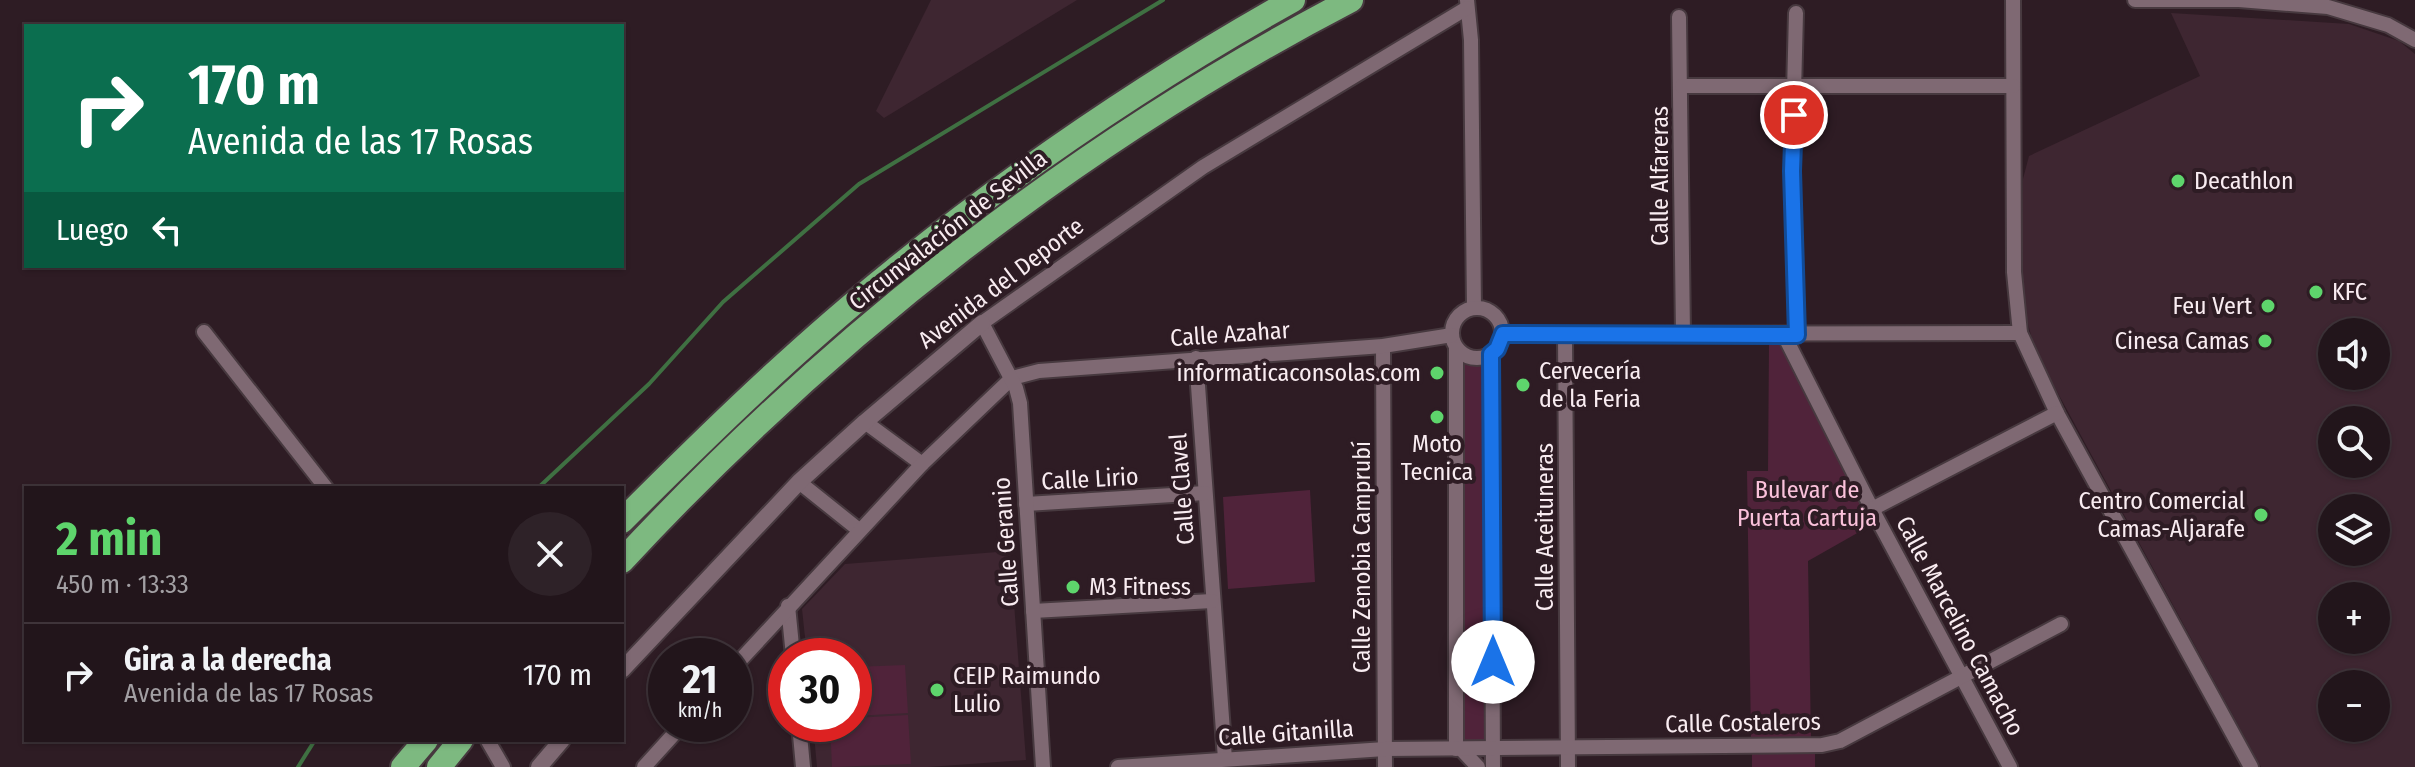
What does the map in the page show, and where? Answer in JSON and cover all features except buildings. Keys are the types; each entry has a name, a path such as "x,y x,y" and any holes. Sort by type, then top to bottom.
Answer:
{"highway":[{"name":"Circunvalación de Sevilla","path":"624,519 714,429 818,334 984,199 1139,91 1293,0"},
{"name":"Circunvalación de Sevilla","path":"624,559 717,463 787,398 986,232 1063,175 1162,109 1351,0"},
{"path":"403,767 424,742"},
{"path":"439,767 459,742"}],"street":[{"path":"2013,0 2014,272 2020,333 2057,413 2251,767"},
{"path":"2135,0 2239,0 2328,7 2388,25 2415,40"},
{"path":"1467,4 1471,40 1474,308"},
{"name":"Avenida del Deporte","path":"624,668 799,482 982,323 1203,167 1467,4"},
{"name":"Calle Marcelino Camacho","path":"1796,13 1791,335 1872,509 2010,767"},
{"name":"Calle Alfareras","path":"1679,17 1683,335"},
{"path":"1682,86 2013,86"},
{"path":"1454,342 1473,358 1491,354 1497,349 1503,334 1498,318 1483,308 1461,314 1455,321 1454,342 1459,750 1478,767"},
{"name":"Calle Geranio","path":"982,323 1012,378 1020,403 1043,767"},
{"path":"204,332 324,486"},
{"path":"1503,334 2020,333"},
{"name":"Calle Aceituneras","path":"1565,336 1568,767"},
{"name":"Calle Azahar","path":"1012,378 1039,371 1196,358 1454,342"},
{"name":"Calle Zenobia Camprubí","path":"1383,346 1385,767"},
{"path":"1491,354 1493,767"},
{"name":"Calle Clavel","path":"1196,358 1225,759"},
{"path":"752,647 922,464 1012,378"},
{"path":"1872,509 2057,413"},
{"path":"865,422 922,464"},
{"path":"799,482 859,530"},
{"name":"Calle Lirio","path":"1026,504 1205,493"},
{"path":"1033,611 1212,601"},
{"path":"788,606 791,638"},
{"name":"Calle Costaleros","path":"1493,749 1827,745 1840,741 2061,624"},
{"path":"489,742 503,767"},
{"path":"539,767 560,742"},
{"path":"644,767 667,742"},
{"path":"801,742 803,767"},
{"name":"Calle Gitanilla","path":"1118,767 1385,749 1493,749"}],"shaded area":[{"path":"931,0 1077,0 884,118 876,111"},
{"path":"2171,13 2349,24 2399,41 2415,54 2415,767 2261,767 2035,351 2025,312 2021,272 2023,179 2029,156 2200,76"},
{"name":"CEIP Raimundo Lulio","path":"1010,551 1026,760 928,767 817,767 815,742 872,742 872,638 805,638 802,609 845,564"}],"green space":[{"name":"Bulevar de Puerta Cartuja","path":"1769,342 1779,345 1786,353 1875,523 1808,561 1811,740 1751,740 1747,471 1768,471"},
{"path":"1458,359 1471,366 1489,363 1491,745 1459,744"},
{"path":"1310,490 1315,582 1228,589 1223,497"},
{"path":"905,665 908,713 872,715 872,666"},
{"path":"908,715 911,764 832,767 831,742 872,742 872,717"},
{"path":"1815,751 1815,767 1752,767 1752,752"}],"waterway":[{"path":"540,486 649,384 723,302 859,184 1163,0"},
{"path":"298,767 314,742"}],"place":[{"name":"Decathlon","path":"2178,181"},
{"name":"KFC","path":"2316,292"},
{"name":"Feu Vert","path":"2268,306"},
{"name":"Cinesa Camas","path":"2265,341"},
{"name":"informaticaconsolas.com","path":"1437,373"},
{"name":"Cervecería de la Feria","path":"1523,385"},
{"name":"Moto Tecnica","path":"1437,417"},
{"name":"Centro Comercial Camas-Aljarafe","path":"2261,515"},
{"name":"M3 Fitness","path":"1073,587"},
{"name":"CEIP Raimundo Lulio","path":"937,690"}],"route":[{"path":"1493,662 1491,354 1502,341 1503,334 1797,335 1792,171 1794,115"}]}
